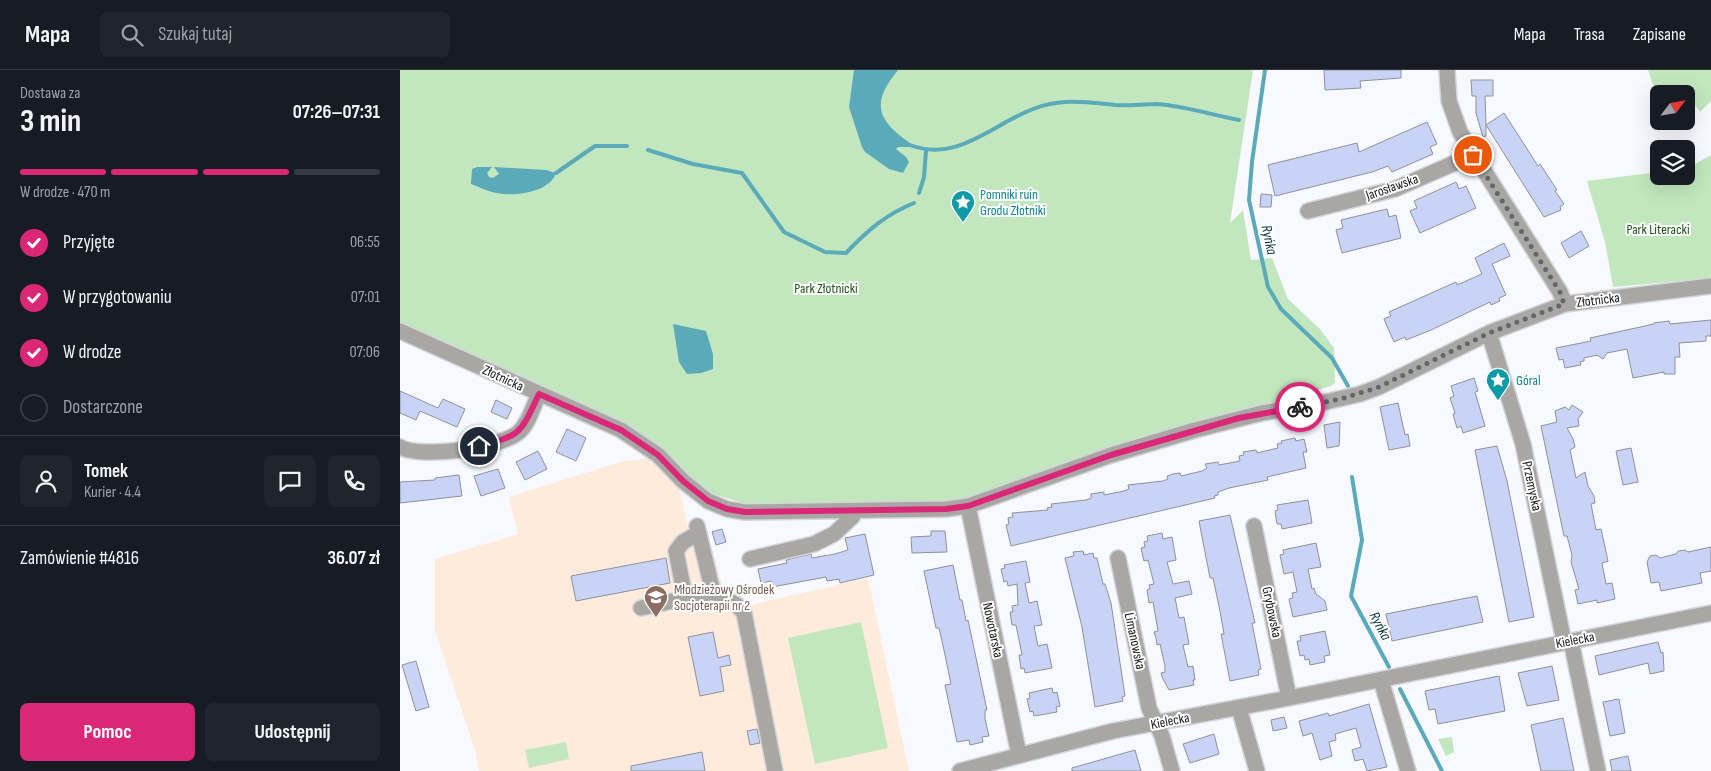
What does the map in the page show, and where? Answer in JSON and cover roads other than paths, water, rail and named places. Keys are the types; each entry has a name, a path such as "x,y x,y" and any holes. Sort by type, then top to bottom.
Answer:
{"street":[{"path":"1447,70 1449,101 1458,127 1473,155 1560,292 1564,304"},
{"name":"Jarosławska","path":"1308,211 1395,190 1473,155"},
{"name":"Złotnicka","path":"400,331 613,427 640,442 658,455 683,481 714,504 745,512 946,509 968,506 1111,455 1195,430 1262,413 1333,401 1360,394 1379,387 1489,333 1564,304 1711,286"},
{"name":"Przemyska","path":"1489,333 1523,444 1598,771"},
{"path":"400,447 409,452 424,454 465,450 506,439 519,432 524,426 539,394"},
{"name":"Nowotarska","path":"968,506 1019,755"},
{"path":"750,559 814,544 834,534 853,516 853,511"},
{"name":"Grybowska","path":"1254,526 1290,698"},
{"path":"685,597 676,551 697,530 713,592"},
{"name":"Limanowska","path":"1118,558 1149,708 1162,736 1172,771"},
{"path":"641,608 713,592 737,604 744,613 775,771"},
{"name":"Kielecka","path":"960,771 1113,731 1290,698 1711,613"},
{"path":"1381,680 1408,771"},
{"path":"1239,708 1257,771"}],"water":[{"path":"854,70 898,70 884,92 881,110 890,126 910,143 909,147 898,147 896,149 909,162 903,173 889,169 865,152 862,147 849,107"},
{"path":"492,167 487,173 489,177 493,178 499,174 494,167 546,170 556,173 547,185 539,189 531,192 504,194 490,192 471,184 472,169"},
{"path":"673,324 706,331 713,354 713,369 701,373 687,374 679,362"}],"waterway":[{"name":"Ryńka","path":"1265,70 1252,162 1249,200 1268,287 1281,309 1332,358 1348,386"},
{"path":"910,145 927,149 943,149 958,146 1033,109 1064,102 1167,105 1239,120"},
{"path":"556,173 595,146 627,146"},
{"path":"648,150 693,164 742,173 784,232 825,252 846,253 877,224 914,203"},
{"path":"919,193 924,177 926,151"},
{"name":"Ryńka","path":"1352,477 1362,540 1351,596 1389,667"},
{"name":"Ryńka","path":"1400,689 1442,771"}],"place":[{"name":"Pomniki ruin Grodu Złotniki","path":"963,223"},
{"name":"Góral","path":"1498,401"},
{"name":"Młodzieżowy Ośrodek Socjoterapii nr 2","path":"656,618"}],"park label":[{"name":"Park Literacki","path":"1658,229"},
{"name":"Park Złotnicki","path":"826,288"}]}
